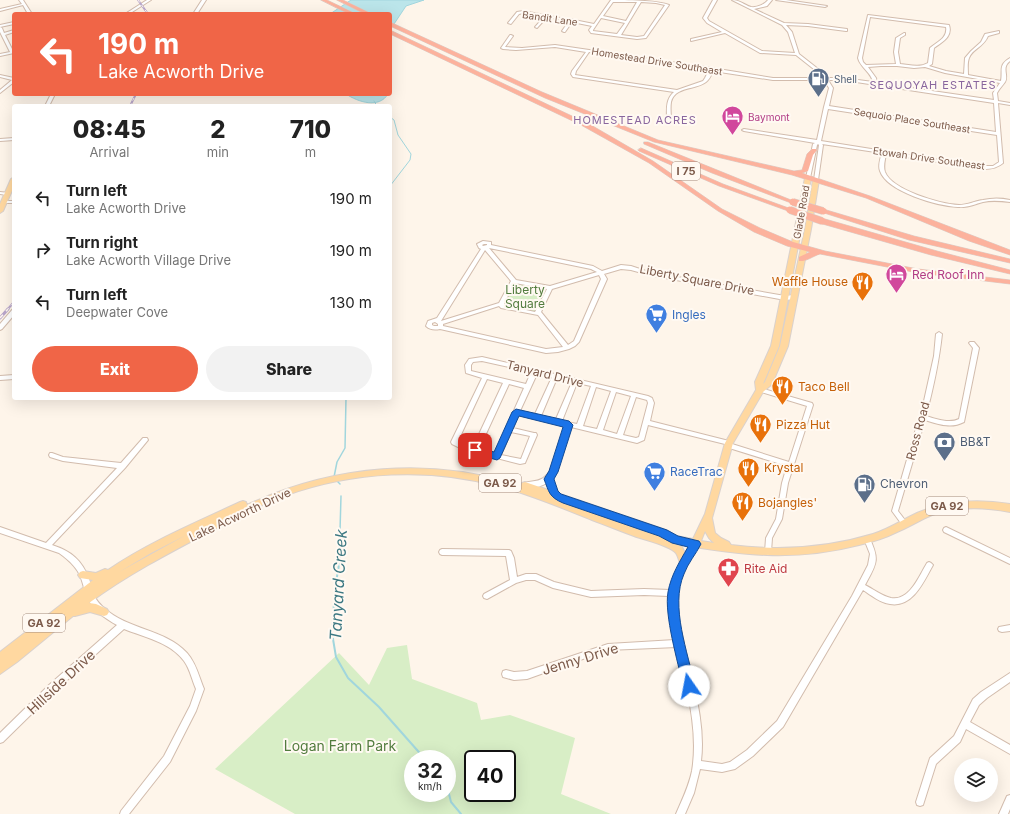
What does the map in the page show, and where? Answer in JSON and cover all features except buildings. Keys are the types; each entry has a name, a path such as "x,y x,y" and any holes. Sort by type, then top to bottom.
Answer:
{"highway":[{"path":"323,0 349,12"},
{"path":"340,0 365,12"},
{"name":"I 75","path":"392,25 698,166 823,212 912,238 1010,261"},
{"name":"I 75","path":"392,33 689,172 822,221 909,247 1010,272"},
{"path":"542,94 656,141 794,173 808,178 816,178 1010,253"},
{"path":"584,124 656,166 711,205 731,217 757,230 795,245 918,271 1010,282"},
{"path":"794,173 805,172 810,154 814,150"},
{"path":"802,259 810,254 824,252"}],"main road":[{"name":"Glade Road","path":"808,178 773,351 759,382 760,390 768,384 784,346 802,259 816,178"},
{"path":"0,211 12,183"},
{"path":"695,544 708,517 729,444 760,390"},
{"name":"Lake Acworth Drive","path":"0,658 89,593 122,566 151,549 257,498 305,484 366,471 404,466 441,467 477,472 558,496 663,533 676,540"},
{"name":"Lake Acworth Drive","path":"366,471 420,471 449,473 478,478 524,490 620,527 661,540 676,540 695,544 768,552 820,548 867,539 886,533 947,506 971,504 1010,508"},
{"name":"Lake Acworth Drive","path":"0,669 60,620 89,593 154,556 253,506 305,484"},
{"path":"708,517 708,526 713,538 722,544 736,549"},
{"path":"661,540 679,550 684,562"},
{"path":"83,575 97,577 122,566"},
{"path":"60,620 87,607 95,608 104,612"}],"street":[{"path":"22,0 29,12"},
{"path":"130,12 149,0"},
{"path":"196,12 204,0"},
{"path":"613,0 658,1 667,5 645,37 637,38 592,32 600,17 613,0"},
{"path":"715,0 705,18 708,22 761,52 797,54"},
{"path":"734,0 754,8 783,24 790,32 797,54 821,73 831,88 819,142 821,145 816,178"},
{"path":"754,8 766,5 770,0"},
{"path":"778,0 824,6"},
{"path":"618,36 640,1"},
{"path":"0,10 24,4"},
{"name":"Bandit Lane","path":"510,23 518,13 572,20 595,25"},
{"path":"537,27 546,16"},
{"path":"865,66 898,65 918,68 926,66 930,64 932,48 948,36 950,31 948,26 869,16 860,58 865,66 874,78 875,83"},
{"path":"600,17 626,22"},
{"path":"564,31 572,20"},
{"path":"12,24 0,27 7,45 12,52"},
{"path":"783,24 808,25 846,30"},
{"path":"4,34 12,32"},
{"path":"692,40 725,32"},
{"path":"966,75 967,58 982,44 986,35 998,32"},
{"path":"898,65 896,52 898,38 904,34"},
{"name":"Homestead Drive Southeast","path":"511,36 503,48 522,49 538,46 555,46 773,79 843,79 1010,104"},
{"path":"588,50 572,74 574,76 676,91 704,82 708,79 712,70"},
{"path":"0,55 12,53"},
{"path":"996,102 995,93 1003,82 1005,63 1010,59"},
{"path":"926,66 934,69 1003,82"},
{"path":"0,76 12,79"},
{"path":"0,92 12,82"},
{"path":"669,121 669,102 672,95 676,91"},
{"name":"Etowah Drive Southeast","path":"744,130 990,168 999,165 1001,162 996,102"},
{"name":"Sequoio Place Southeast","path":"826,107 998,134"},
{"path":"0,140 12,139"},
{"path":"808,178 815,144 819,142"},
{"path":"816,178 823,147 830,145 841,145"},
{"path":"856,148 873,152 883,158"},
{"path":"884,152 882,169 883,175 892,184 900,189 926,198 959,206 972,205 989,200 1010,201"},
{"path":"0,193 7,194"},
{"path":"4,202 12,202"},
{"path":"440,323 546,350 558,351 567,348 576,342 604,279 600,272 593,268 487,247"},
{"path":"487,247 514,281 550,288 538,313"},
{"path":"440,323 487,247"},
{"name":"Liberty Square Drive","path":"550,288 621,267 794,297"},
{"path":"440,323 500,304 514,281"},
{"path":"500,304 502,307 528,313 538,313"},
{"path":"0,328 12,313"},
{"path":"538,313 567,348"},
{"name":"Ross Road","path":"905,524 895,511 922,417 938,349 939,334"},
{"path":"922,417 949,423 958,423 962,420 976,348 972,344"},
{"name":"Tanyard Drive","path":"485,377 468,372 468,365 471,360 475,358 482,359 634,394 650,399 651,403 646,422"},
{"path":"497,456 535,371"},
{"path":"537,417 555,376"},
{"path":"0,378 12,377"},
{"path":"509,429 534,435 523,461 520,462 475,450 454,442 485,377 528,387"},
{"path":"558,422 575,381"},
{"path":"475,450 507,382"},
{"path":"579,427 594,385"},
{"path":"599,432 614,390"},
{"path":"760,390 810,405 785,483 778,519 768,538 768,552"},
{"path":"619,437 634,394"},
{"path":"516,412 637,441 642,438 646,422 729,444 791,465"},
{"path":"524,485 535,485 549,479 554,472 569,425"},
{"path":"47,546 145,440"},
{"path":"52,455 63,459 122,466"},
{"path":"549,479 553,491 558,496"},
{"path":"0,530 47,546 69,556 75,562 83,575 89,593 104,612 122,626 161,639 175,647 191,664 200,689 193,708 167,759 124,814"},
{"path":"946,530 1010,561"},
{"path":"698,765 722,768 732,766 750,753 780,724 862,586 872,565 873,560 870,545 867,539"},
{"path":"680,814 695,783 699,748 697,724 674,616 673,593 679,573 695,544"},
{"path":"442,552 509,553 511,556 510,565 514,581"},
{"path":"862,586 890,601 898,600 910,596 929,565"},
{"path":"487,596 514,581 526,577 536,577 553,585 591,594 644,592 673,593"},
{"name":"Hillside Drive","path":"0,739 52,688 122,626"},
{"path":"1002,629 1010,628"},
{"name":"Jenny Drive","path":"506,674 514,676 527,675 608,647 680,643"},
{"path":"920,802 933,761 957,739 976,702 1010,677"},
{"path":"965,724 1010,750"},
{"path":"1003,814 1010,800"}],"green space":[{"name":"Liberty Square","path":"515,283 546,290 536,311 534,312 503,304"},
{"name":"Logan Farm Park","path":"407,645 412,679 477,703 481,720 510,715 575,738 561,794 611,814 295,814 215,769 339,653 369,685 387,648"}],"water":[{"path":"351,0 424,0 406,6 392,27 392,12 333,12"},
{"path":"350,96 386,96 384,99 374,103 368,103"}],"waterway":[{"name":"Tanyard Creek","path":"392,118 394,120 398,135 411,154 410,160 392,183"},
{"name":"Tanyard Creek","path":"334,477 337,462 345,448 346,400"},
{"name":"Tanyard Creek","path":"336,480 340,484"},
{"name":"Tanyard Creek","path":"340,531 341,496"},
{"name":"Tanyard Creek","path":"340,531 340,559 335,588 332,633 336,657 348,678 379,707 417,750"},
{"name":"Tanyard Creek","path":"451,802 461,814"}],"railway":[{"path":"138,0 147,12"},
{"path":"131,104 135,96"},
{"path":"7,310 12,304"},
{"path":"0,318 8,309"}],"place":[{"name":"Shell","path":"818,98"},
{"name":"Baymont","path":"732,136"},
{"name":"Red Roof Inn","path":"896,294"},
{"name":"Waffle House","path":"863,302"},
{"name":"Ingles","path":"656,334"},
{"name":"Taco Bell","path":"783,406"},
{"name":"Pizza Hut","path":"760,444"},
{"name":"BB&T","path":"944,462"},
{"name":"Krystal","path":"749,488"},
{"name":"RaceTrac","path":"655,492"},
{"name":"Chevron","path":"864,504"},
{"name":"Bojangles'","path":"742,522"},
{"name":"Rite Aid","path":"728,588"}],"district":[{"name":"SEQUOYAH ESTATES","path":"933,85"},
{"name":"HOMESTEAD ACRES","path":"635,120"}],"route":[{"path":"475,450 497,456 516,412 569,425 554,472 549,479 554,493 566,500 663,533 676,540 695,544 683,564 673,593 675,623 689,686"}]}
